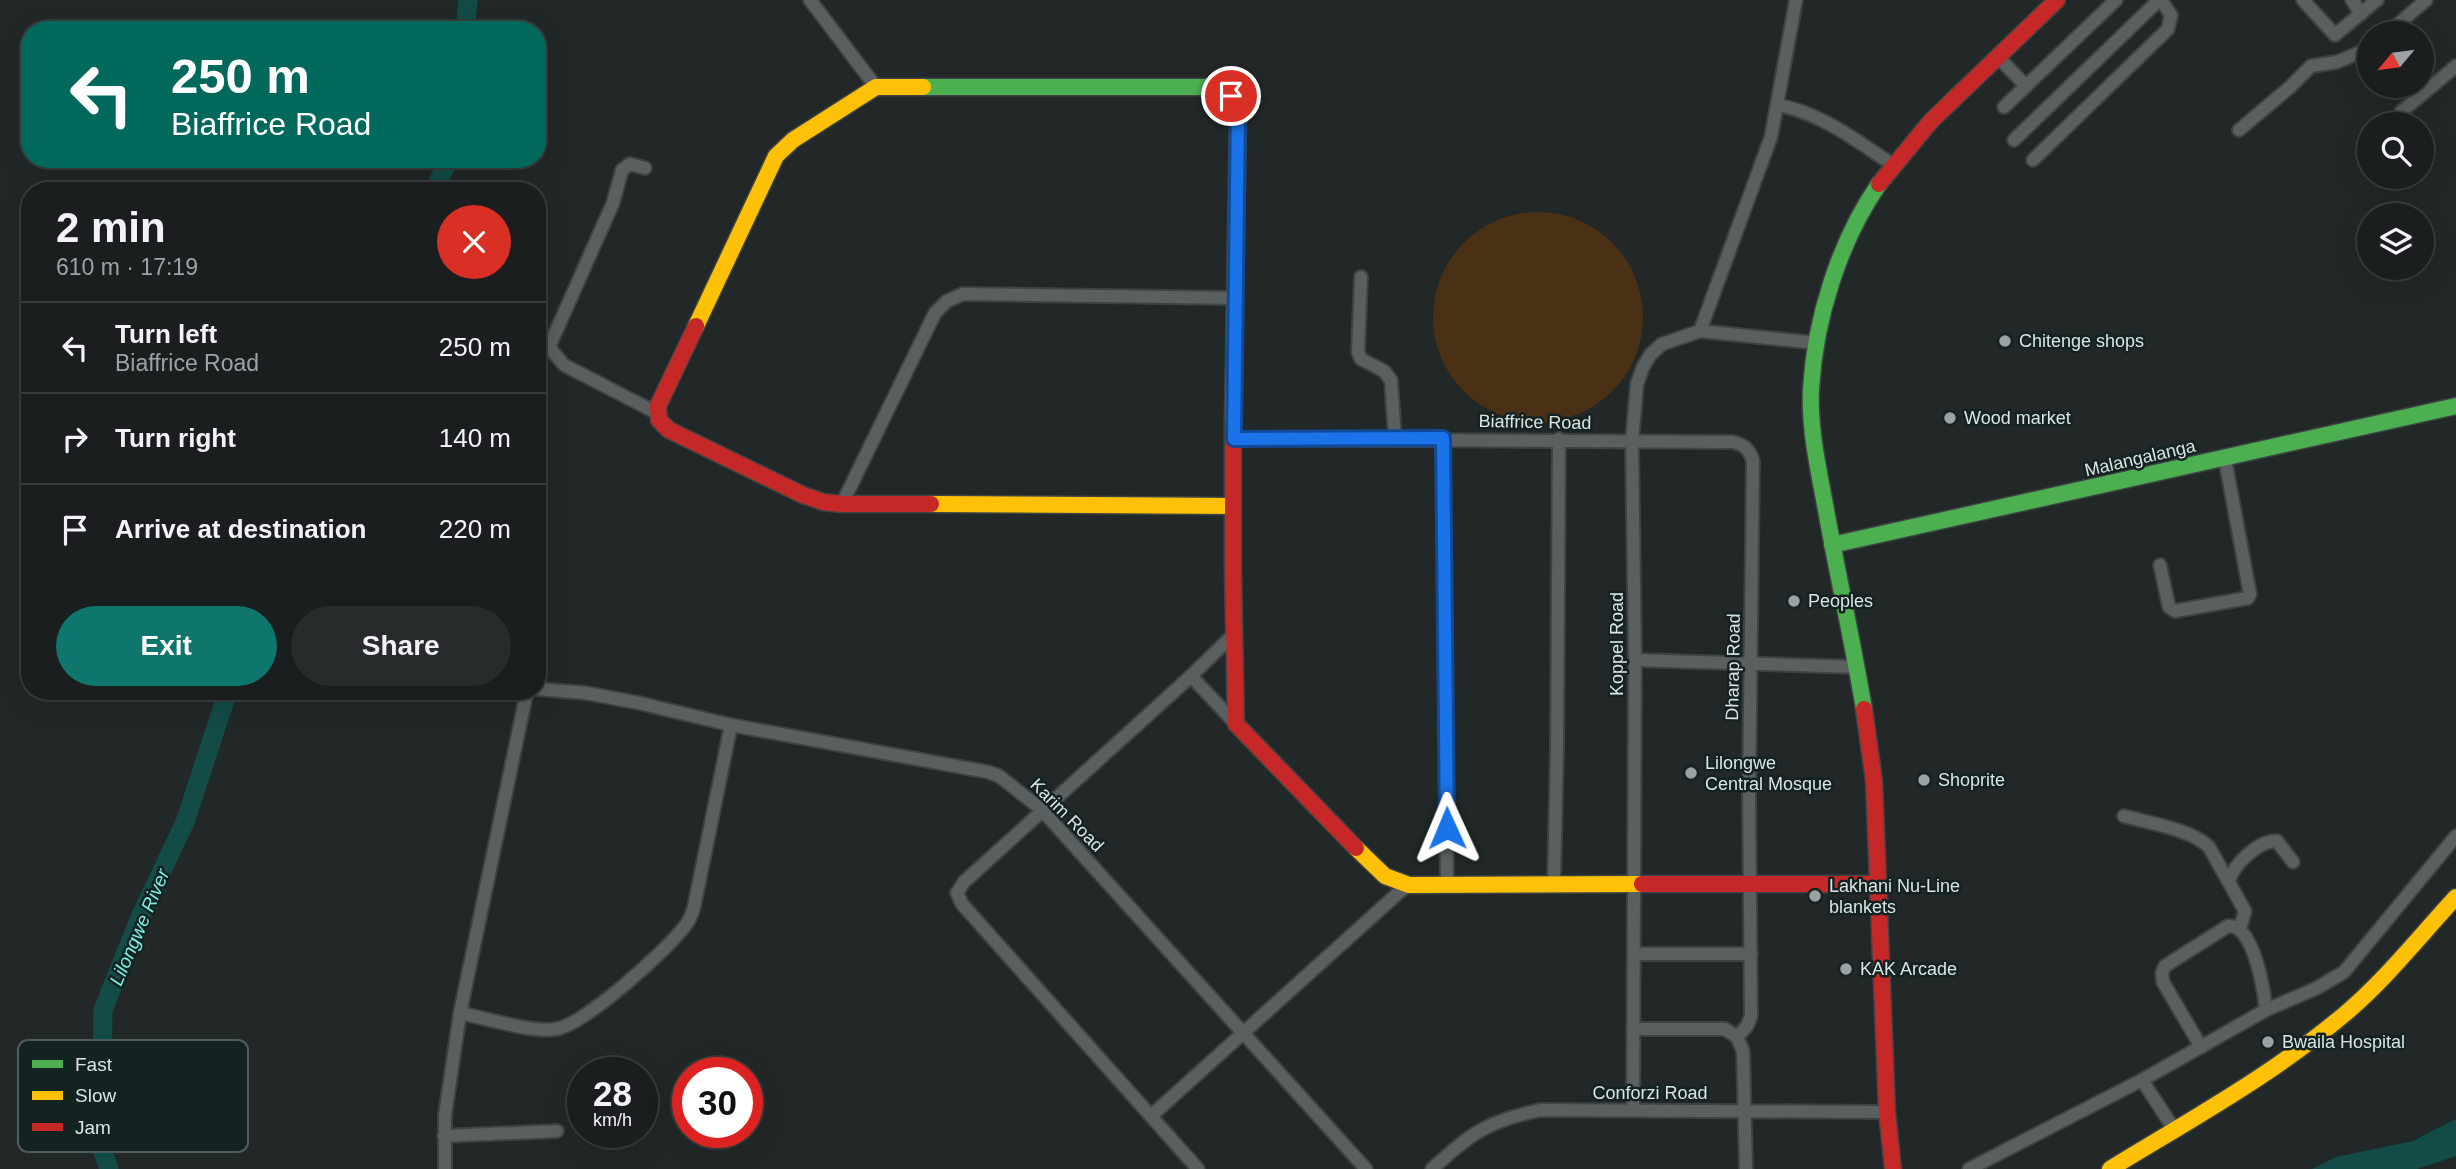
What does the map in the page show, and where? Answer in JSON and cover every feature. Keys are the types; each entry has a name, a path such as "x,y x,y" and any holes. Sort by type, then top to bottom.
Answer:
{"main road":[{"path":"1894,1169 1887,1112 1872,754 1832,545 1812,420 1811,391 1817,343 1847,243 1868,203 1893,165 1952,102 2057,0"},
{"path":"1233,506 824,502 803,495 663,427 657,413 776,156 793,140 876,87 1216,87 1224,90 1231,96 1238,112 1233,506 1236,724 1376,869 1388,880 1406,886 1554,883 1878,884"},
{"name":"Malangalanga","path":"1832,545 2456,406"},
{"path":"2110,1169 2268,1074 2325,1031 2365,996 2456,897"}],"street":[{"path":"810,0 876,87"},
{"path":"1700,331 1763,162 1778,105 1796,0"},
{"path":"2004,107 2116,0"},
{"path":"2014,140 2160,0 2169,9 2171,15 2168,29 2033,160"},
{"path":"2303,0 2335,35 2376,0"},
{"path":"2352,0 2361,14"},
{"path":"2402,21 2426,0"},
{"path":"2239,130 2311,66 2337,62 2357,54"},
{"path":"1998,57 2026,86"},
{"path":"2402,112 2456,66"},
{"path":"1778,105 1798,109 1836,128 1893,165"},
{"path":"645,168 630,164 622,170 613,203 549,347 565,365 657,413"},
{"path":"1361,277 1359,352 1361,359 1384,371 1391,380 1395,439"},
{"path":"842,504 935,313 947,301 963,294 1235,298"},
{"name":"Koppel Road","path":"1633,1110 1635,660 1632,441 1637,384 1647,360 1662,344 1700,331 1817,343"},
{"path":"1443,438 1447,884"},
{"name":"Biaffrice Road","path":"1234,439 1443,438 1733,442 1743,444 1749,450"},
{"path":"1554,883 1558,748 1559,439"},
{"name":"Dharap Road","path":"1737,1037 1747,1026 1751,1016 1752,461 1749,450"},
{"path":"2160,565 2169,607 2175,611 2248,598 2250,594 2225,459"},
{"path":"1198,1169 958,899 957,893 964,882 1041,809 1191,676 1233,635"},
{"path":"1635,660 1857,667"},
{"path":"1191,676 1236,724"},
{"name":"Karim Road","path":"546,690 586,693 639,703 731,725 999,776 1041,809 1366,1169"},
{"path":"445,1169 444,1136 448,1089 460,1013 525,700"},
{"path":"460,1013 542,1030 569,1025 631,978 683,929 694,907 731,725"},
{"path":"2124,816 2175,830 2204,842 2245,911 2240,929"},
{"path":"1969,1169 2142,1080 2266,1010 2317,988 2344,972 2456,836"},
{"path":"2229,881 2232,872 2244,858 2271,840 2277,841 2293,862"},
{"path":"1151,1116 1406,886"},
{"path":"2200,1047 2163,982 2161,973 2165,966 2228,926 2240,929 2259,965 2266,1010"},
{"path":"1634,954 1751,954"},
{"path":"1633,1029 1725,1029 1737,1037 1743,1051 1746,1169"},
{"path":"2142,1080 2174,1129"},
{"name":"Conforzi Road","path":"1432,1169 1470,1136 1491,1123 1540,1110 1887,1112"},
{"path":"444,1136 557,1131"}],"shaded area":[{"path":"1538,212 1559,214 1578,220 1596,229 1612,243 1626,259 1635,277 1641,296 1641,338 1635,357 1626,375 1612,391 1596,405 1578,414 1559,420 1538,422 1517,420 1498,414 1480,405 1464,391 1450,375 1441,357 1435,338 1433,317 1435,296 1441,277 1450,259 1464,243 1480,229 1498,220 1517,214"}],"water":[{"path":"2456,1119 2456,1156 2417,1169 2312,1169 2336,1157 2413,1141"}],"waterway":[{"name":"Lilongwe River","path":"466,21 468,0"},
{"name":"Lilongwe River","path":"438,182 445,168"},
{"name":"Lilongwe River","path":"103,1040 103,1010 141,915 185,822 225,700"},
{"name":"Lilongwe River","path":"103,1152 109,1169"}],"traffic: fast":[{"path":"923,87 1216,87 1230,97 1238,112 1233,423"},
{"path":"1864,709 1815,450 1811,389 1818,336 1832,282 1852,231 1879,184"},
{"path":"1832,545 2456,406"}],"traffic: slow":[{"path":"696,326 776,156 793,140 876,87 923,87"},
{"path":"931,504 1233,506"},
{"path":"1356,848 1385,876 1409,885 1642,884"},
{"path":"2110,1169 2231,1096 2346,1013 2375,986 2456,897"}],"traffic: jam":[{"path":"1879,184 1931,121 2057,0"},
{"path":"696,326 658,406 659,420 669,430 803,495 823,502 931,504"},
{"path":"1233,423 1236,724 1356,848"},
{"path":"1864,709 1874,781 1887,1112 1893,1169"},
{"path":"1642,884 1878,884"}],"place":[{"name":"Chitenge shops","path":"2005,341"},
{"name":"Wood market","path":"1950,418"},
{"name":"Peoples","path":"1794,601"},
{"name":"Lilongwe Central Mosque","path":"1691,773"},
{"name":"Shoprite","path":"1924,780"},
{"name":"Lakhani Nu-Line blankets","path":"1815,896"},
{"name":"KAK Arcade","path":"1846,969"},
{"name":"Bwaila Hospital","path":"2268,1042"}],"route":[{"path":"1231,96 1238,112 1234,439 1443,438 1447,828"}]}
